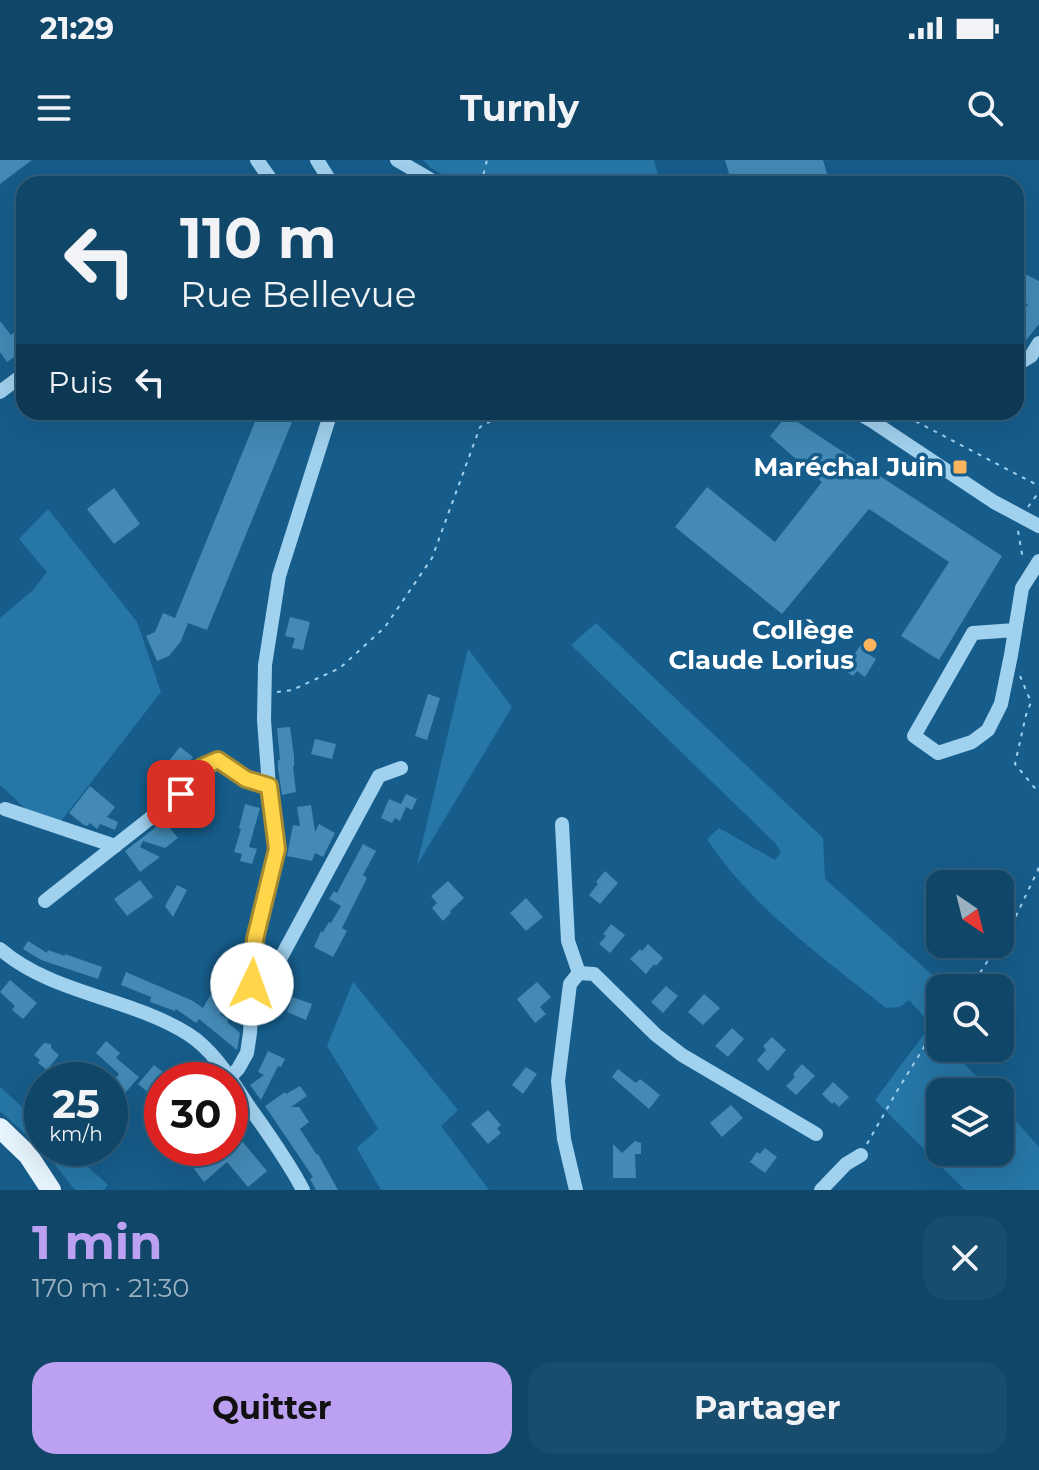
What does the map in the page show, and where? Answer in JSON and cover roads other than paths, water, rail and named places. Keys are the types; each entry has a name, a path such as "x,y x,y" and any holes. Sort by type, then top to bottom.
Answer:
{"main road":[{"path":"2,1130 37,1190"},
{"path":"2,1130 28,1155 51,1190"}],"street":[{"path":"397,160 424,176"},
{"path":"1024,360 1031,356 1039,343"},
{"path":"242,1062 247,1053 255,939 277,849 264,720 265,665 279,576 328,420"},
{"path":"870,420 994,502 1039,526"},
{"path":"1015,630 973,633 914,736 938,753 972,742 988,730 1001,704 1011,655 1022,588 1039,561"},
{"path":"45,901 181,794 202,767 218,760 246,779 269,786"},
{"path":"252,984 271,976 379,776 401,768"},
{"path":"5,809 115,846"},
{"path":"562,824 568,941 579,973"},
{"path":"0,949 17,963 70,989 162,1021 190,1035 216,1062"},
{"path":"579,973 594,974 656,1035 682,1055 816,1134"},
{"path":"576,1190 564,1139 558,1081 570,984 579,973"},
{"path":"248,1105 303,1190"},
{"path":"821,1190 846,1164 861,1155"}],"place":[{"name":"Maréchal Juin","path":"960,467"},
{"name":"Collège Claude Lorius","path":"870,645"}]}
